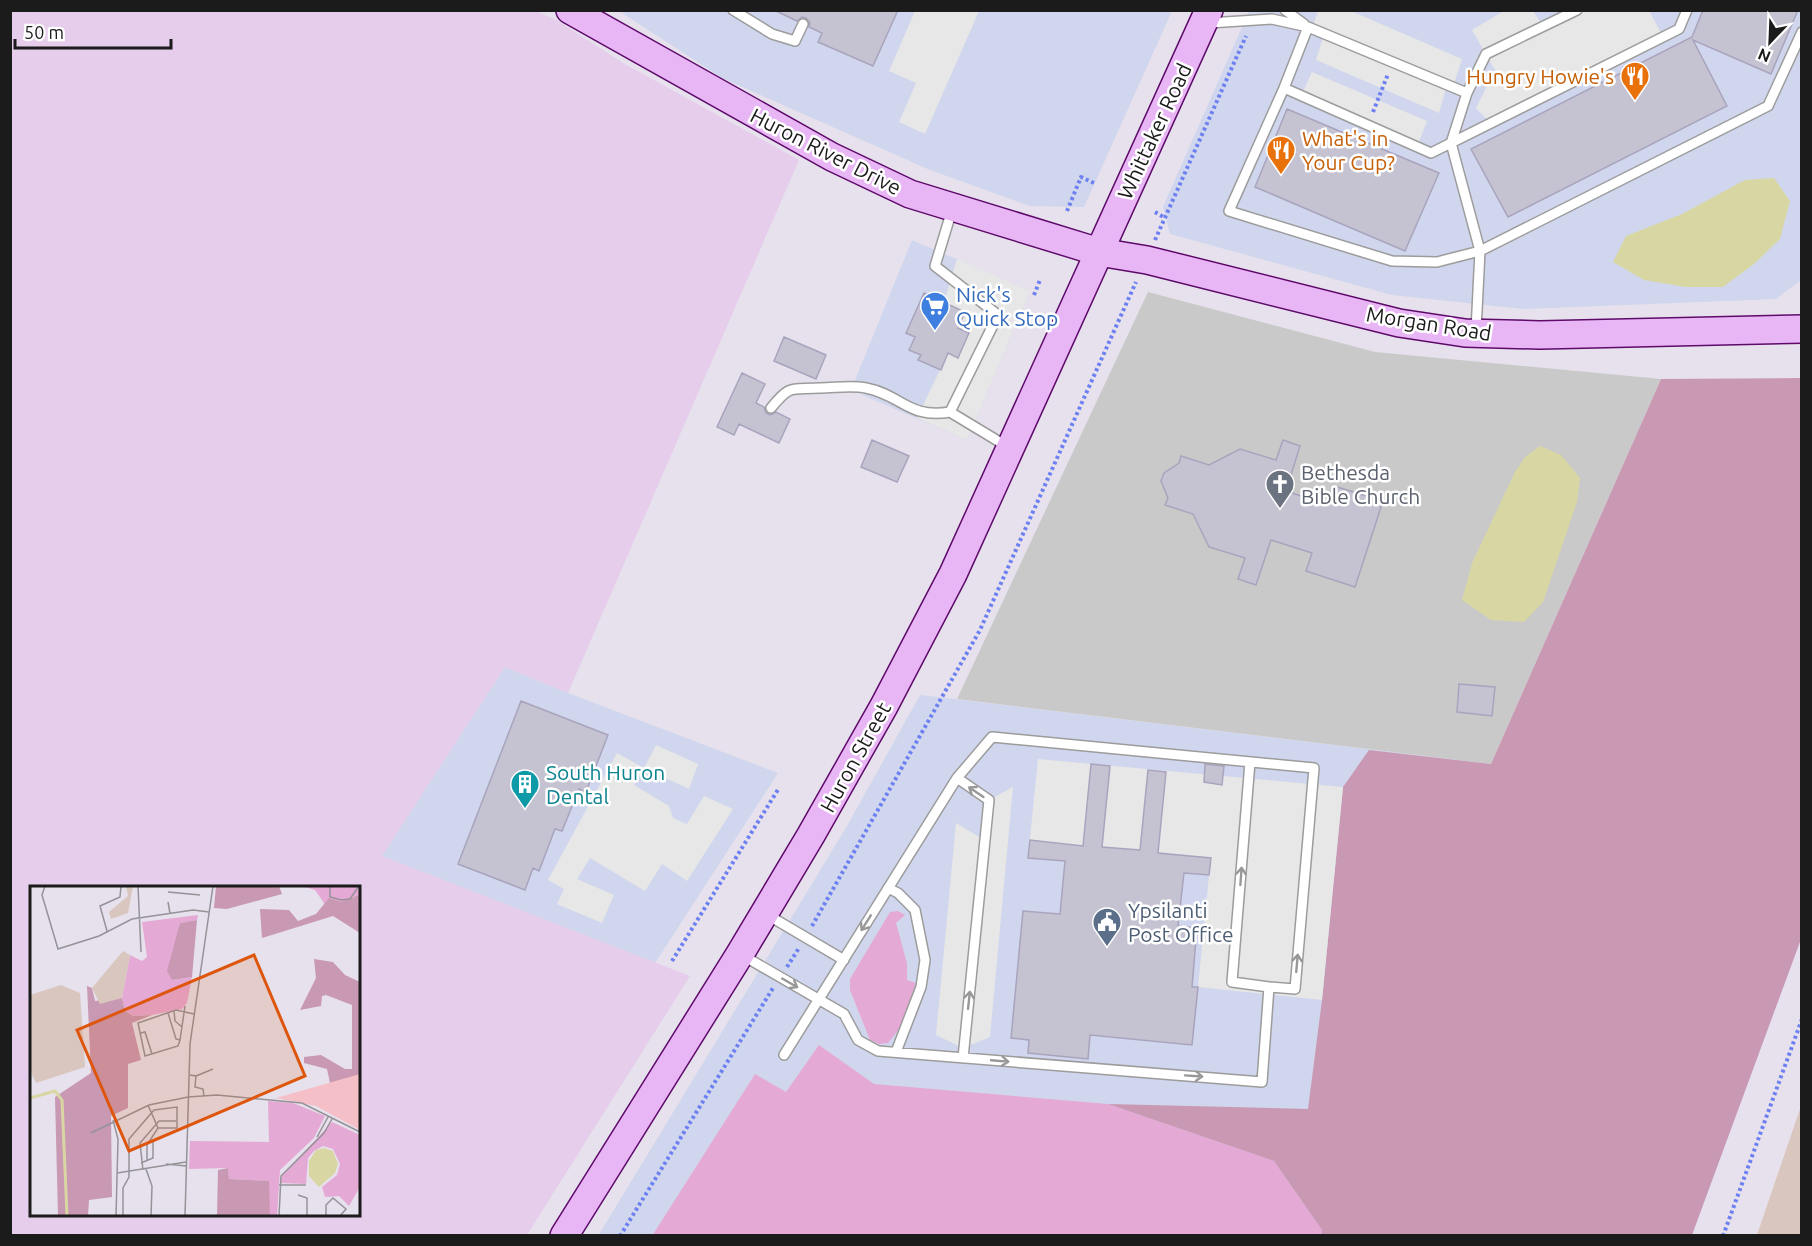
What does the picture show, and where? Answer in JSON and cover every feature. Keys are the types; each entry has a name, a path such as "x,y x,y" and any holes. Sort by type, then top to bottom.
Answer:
{"main road":[{"name":"Huron River Drive","path":"570,10 841,162 910,194 1099,252"},
{"name":"Whittaker Road","path":"1099,252 1206,17"},
{"name":"Morgan Road","path":"1099,252 1147,260 1400,323 1476,333 1540,335 1802,330"},
{"name":"Huron Street","path":"564,1236 740,954 811,836 884,706 953,574 1099,252"}],"lane":[{"path":"733,10 772,34 795,41 803,24"},
{"path":"1285,10 1308,27"},
{"path":"1553,22 1557,10"},
{"path":"1476,333 1480,251 1451,143 1467,93 1486,54 1577,10"},
{"path":"1284,88 1431,153 1679,29 1687,10"},
{"path":"1206,17 1272,20 1308,27 1467,93"},
{"path":"1308,27 1284,88 1229,211 1392,261 1437,262 1480,251 1768,106 1802,32"},
{"path":"950,412 998,315 935,266 952,207"},
{"path":"771,408 781,395 795,387 868,388 887,395 919,413 934,415 950,412 1010,448"},
{"path":"784,1055 957,778 992,737 1314,768 1295,989 1232,982 1250,762"},
{"path":"957,778 989,800 963,1058"},
{"path":"888,888 898,893 915,910 925,960 921,987 896,1052"},
{"path":"764,913 844,960"},
{"path":"740,954 844,1014 858,1040 878,1052 1262,1082 1269,987"}],"path":[{"path":"1155,212 1164,220 1250,28"},
{"path":"1368,125 1393,62"},
{"path":"1067,211 1081,177 1094,183"},
{"path":"1034,295 1040,280"},
{"path":"814,921 980,630 1136,281"},
{"path":"672,960 779,788"},
{"path":"788,966 793,958"},
{"path":"620,1236 772,991"},
{"path":"1723,1236 1802,1019"}],"shaded area":[{"path":"1649,10 1663,37 1490,123 1476,108 1495,70 1472,30 1504,11 1533,11 1544,27 1577,11"},
{"path":"10,11 536,11 558,21 623,63 799,160 568,693 505,667 382,856 690,976 527,1235 11,1235"},
{"path":"619,11 1172,11 1084,207 1030,206 930,170 722,78"},
{"path":"915,11 979,11 925,134 899,122 916,83 889,71"},
{"path":"1249,11 1801,11 1801,280 1776,299 1523,309 1392,295 1170,234 1163,207"},
{"path":"1318,11 1351,11 1462,59 1453,87 1447,85 1439,113 1316,60 1324,34 1312,28"},
{"path":"1312,72 1427,121 1417,147 1301,96"},
{"path":"1774,178 1790,201 1780,239 1754,264 1723,287 1685,287 1644,280 1613,262 1626,236 1682,214 1745,180"},
{"path":"912,240 1030,291 967,440 851,390"},
{"path":"957,259 1030,291 967,440 917,418 948,353 958,357 969,334 958,328 965,312 944,302"},
{"path":"1148,292 1375,352 1661,379 1491,764 957,699"},
{"path":"1801,378 1801,939 1692,1235 1322,1235 1322,1230 1274,1161 1108,1104 1308,1109 1322,1000 1343,787 1369,750 1491,764 1661,379"},
{"path":"1540,446 1561,455 1580,478 1577,502 1543,602 1524,622 1491,620 1462,600 1472,563 1515,472 1525,457"},
{"path":"505,667 778,773 655,963 381,856"},
{"path":"920,695 1491,764 1801,939 1692,1235 598,1236 847,826"},
{"path":"656,745 698,764 689,789 644,768"},
{"path":"617,753 644,768 634,785 669,806 673,818 687,824 704,796 733,809 687,881 662,864 645,891 590,858 577,879 614,895 602,923 557,904 564,889 548,880"},
{"path":"1038,759 1343,787 1322,1000 1198,987 1209,875 1028,858"},
{"path":"1013,787 990,1037 963,1048 936,1035 956,823 986,841 989,800"},
{"path":"898,911 905,915 896,923 907,963 907,980 916,983 900,1028 888,1043 879,1044 870,1040 850,990 850,979 890,912"},
{"path":"819,1045 874,1084 1108,1104 1274,1161 1322,1230 1322,1236 652,1236 755,1074 786,1092"},
{"path":"1801,1106 1801,1235 1757,1235"}],"building":[{"path":"774,10 898,10 873,66 818,42 822,33 809,27 810,23 806,18 802,17 797,21"},
{"path":"1703,10 1798,10 1771,74 1693,40 1727,106 1508,217 1471,149 1692,37"},
{"path":"1287,109 1439,173 1405,251 1255,187"},
{"name":"Nick's Quick Stop","path":"924,293 965,312 958,328 969,333 958,358 948,353 941,370 918,360 921,355 909,350 915,337 906,333"},
{"path":"784,337 826,355 816,379 774,361"},
{"path":"742,373 765,384 756,403 764,407 766,413 770,415 776,412 790,419 779,443 739,424 734,435 717,427"},
{"path":"872,440 909,456 897,482 861,467"},
{"name":"Bethesda Bible Church","path":"1283,440 1300,446 1286,491 1328,505 1334,486 1383,501 1355,587 1306,571 1312,553 1271,540 1256,585 1238,579 1245,558 1209,547 1193,514 1165,505 1168,498 1161,481 1164,473 1179,463 1181,456 1209,465 1240,449 1276,460"},
{"path":"1459,684 1495,687 1492,716 1457,712"},
{"name":"South Huron Dental","path":"521,701 608,735 586,792 579,789 562,831 555,829 539,871 533,868 525,890 458,864"},
{"name":"Ypsilanti Post Office","path":"1091,764 1110,766 1102,847 1140,850 1148,770 1166,772 1158,853 1211,858 1209,875 1184,873 1178,926 1197,928 1192,987 1198,987 1192,1045 1090,1035 1088,1059 1028,1053 1029,1040 1011,1038 1023,911 1060,914 1065,861 1028,858 1030,840 1083,846"},
{"path":"1205,764 1224,766 1222,785 1204,782"}],"place":[{"name":"Hungry Howie's","path":"1635,102"},
{"name":"What's in Your Cup?","path":"1281,176"},
{"name":"Nick's Quick Stop","path":"935,332"},
{"name":"Bethesda Bible Church","path":"1280,510"},
{"name":"South Huron Dental","path":"525,810"},
{"name":"Ypsilanti Post Office","path":"1107,948"}]}
